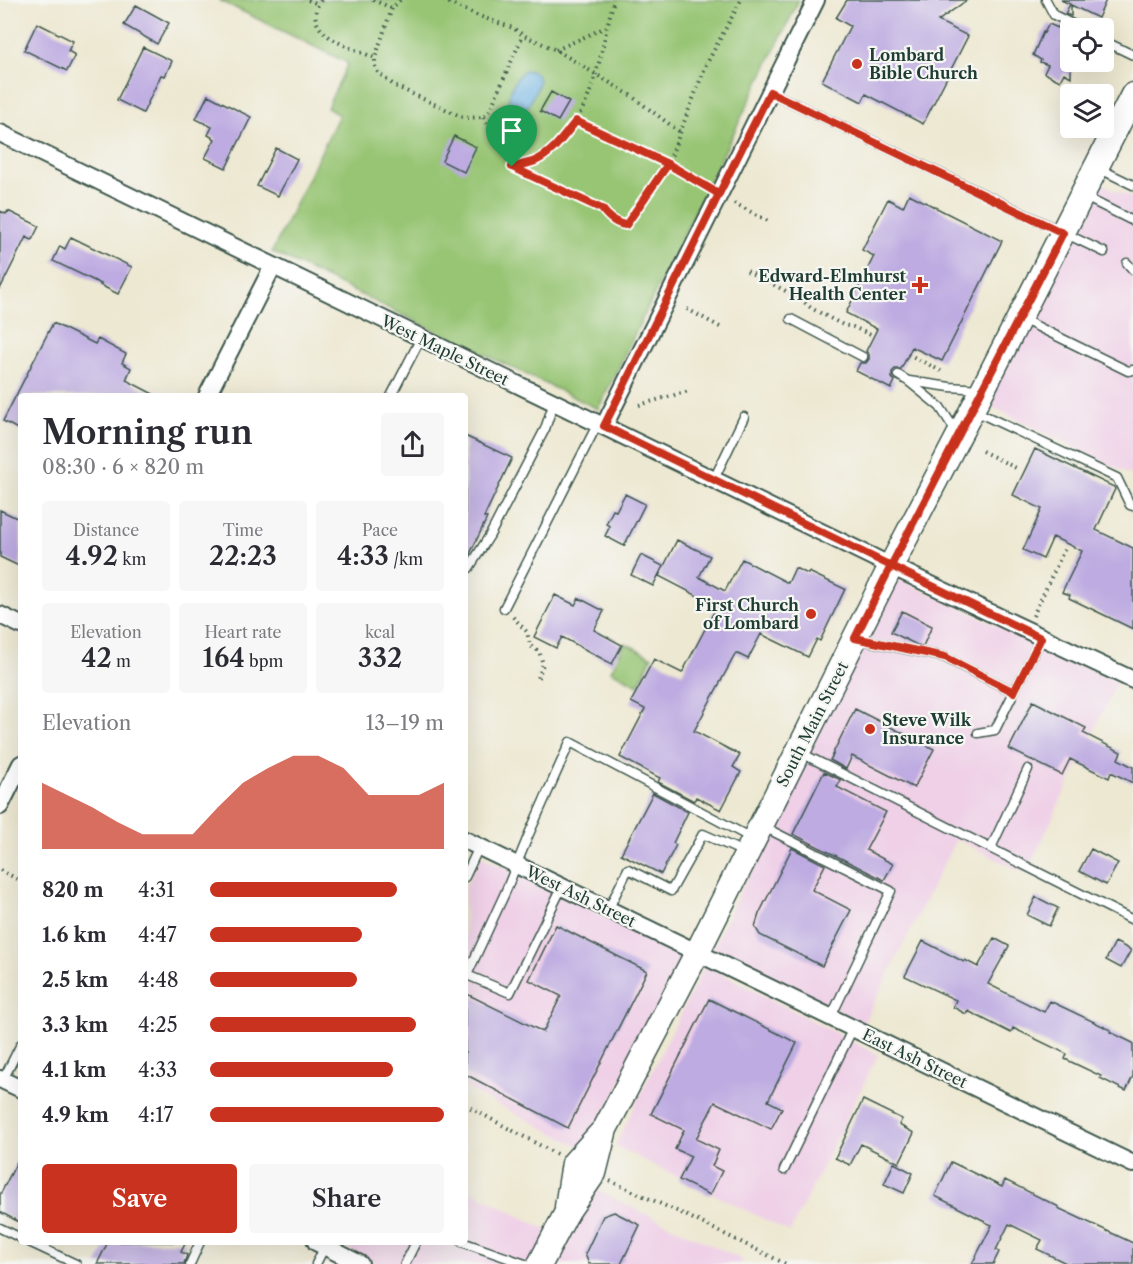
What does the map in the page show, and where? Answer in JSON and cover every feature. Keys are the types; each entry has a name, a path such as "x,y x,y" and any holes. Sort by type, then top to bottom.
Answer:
{"main road":[{"name":"South Main Street","path":"540,1264 567,1212 594,1173 605,1129 1132,97"}],"street":[{"path":"601,425 816,0"},
{"name":"West Maple Street","path":"0,133 891,566 1133,681"},
{"path":"209,393 273,266"},
{"path":"0,615 18,624"},
{"path":"0,806 18,770"},
{"name":"West Ash Street","path":"472,843 697,952"},
{"name":"East Ash Street","path":"697,952 1133,1164"},
{"path":"2,1080 18,1088"},
{"path":"322,1245 360,1264"}],"lane":[{"path":"1046,0 1054,15 1060,18"},
{"path":"1114,46 1133,55"},
{"path":"770,92 1104,252"},
{"path":"1096,167 1133,185"},
{"path":"1082,195 1133,221"},
{"path":"1020,317 1128,370 1133,370"},
{"path":"791,319 863,357"},
{"path":"393,393 421,338"},
{"path":"898,375 940,407 958,436"},
{"path":"908,381 950,387 978,400 1118,478 1130,505 1133,506"},
{"path":"468,568 490,535 545,429 554,402"},
{"path":"714,480 744,417"},
{"path":"504,608 601,425"},
{"path":"855,638 945,657 1014,692"},
{"path":"978,733 995,730 1041,638"},
{"path":"468,973 518,865 570,742 754,839 891,891 831,1017"},
{"path":"798,751 1133,920"},
{"path":"990,848 1028,769"},
{"path":"608,910 628,869 671,891 703,834 754,839"},
{"path":"468,862 472,843"},
{"path":"468,975 510,993 562,886"},
{"path":"784,1170 853,1027"},
{"path":"2,1080 18,1050"},
{"path":"0,1228 18,1237"},
{"path":"468,1244 525,1264"},
{"path":"35,1245 76,1264"},
{"path":"190,1264 200,1245"},
{"path":"316,1264 320,1245"},
{"path":"405,1264 415,1245"}],"path":[{"path":"308,0 320,2 316,13 317,25 323,33 375,58"},
{"path":"373,0 392,8"},
{"path":"400,0 392,8 375,58 378,73 394,86 458,115 483,117 490,110 523,35"},
{"path":"443,0 513,28 556,50 630,95 680,132"},
{"path":"512,167 534,161 546,154 576,121 597,74 614,0"},
{"path":"483,117 512,167 602,209 620,224 626,225 668,164 706,65 741,0"},
{"path":"556,50 606,27"},
{"path":"576,121 668,164 770,222"},
{"path":"747,271 801,299 811,308 843,325 873,336"},
{"path":"687,309 720,327"},
{"path":"639,405 689,391"},
{"path":"981,451 1016,468"},
{"path":"1042,598 1065,548"},
{"path":"504,608 527,632 530,646 539,651 543,664 538,678"},
{"path":"0,870 18,879"},
{"path":"468,1107 562,1157"},
{"path":"606,1179 786,1264"}],"shaded area":[{"path":"1103,183 1133,198 1133,476 984,403"},
{"path":"895,577 1117,682 1026,874 956,839 864,1023 712,949"},
{"path":"481,856 684,956 587,1150 468,1090 468,882"},
{"path":"705,965 878,1055 790,1232 615,1146"},
{"path":"592,1188 743,1260 740,1264 554,1264"},
{"path":"468,1190 549,1231 532,1264 378,1264 340,1245 468,1245"}],"green space":[{"path":"219,0 799,0 598,409 272,252 339,115 327,108 348,63"},
{"path":"625,643 652,657 638,685 611,671"}],"water":[{"path":"525,70 536,74 539,84 527,109 518,113 509,107 509,97 515,81"}],"building":[{"name":"Lombard Bible Church","path":"847,0 967,0 938,21 968,36 923,124 866,94 862,102 822,81 850,26 836,18"},
{"path":"1061,0 1106,0 1098,18 1071,5 1071,16 1065,14 1070,4"},
{"path":"136,5 169,23 157,44 124,25"},
{"path":"37,23 73,41 68,51 75,55 67,71 24,50"},
{"path":"1049,24 1058,28 1060,26 1060,72 1071,72 1071,77 1064,73 1060,81 1044,73 1048,65 1040,62 1041,60 1033,55"},
{"path":"143,47 172,61 165,76 161,75 143,113 117,100"},
{"path":"551,92 569,102 558,121 540,111"},
{"path":"208,95 251,117 226,168 205,158 215,139 208,135 212,127 196,119"},
{"path":"454,136 476,147 464,172 442,161"},
{"path":"276,148 297,159 278,196 257,186"},
{"name":"Edward-Elmhurst Health Center","path":"909,194 1002,241 942,361 912,347 901,369 895,369 892,372 892,378 895,381 891,389 856,371 860,363 866,363 869,359 866,351 877,329 846,313 874,256 862,250 888,199 903,207"},
{"path":"0,211 6,214 8,211 39,226 32,240 26,237 0,289"},
{"path":"71,237 132,267 118,294 53,261 60,246 65,249"},
{"path":"53,323 95,344 98,339 126,354 122,363 131,368 126,380 151,393 18,393 18,429 3,421"},
{"path":"468,437 512,458 484,517 487,518 468,558"},
{"path":"1035,449 1114,487 1096,530 1133,548 1133,629 1069,598 1070,595 1062,592 1082,551 1053,537 1043,559 1023,550 1042,509 1013,495"},
{"path":"625,494 645,504 624,546 605,536 610,526 606,524"},
{"path":"0,510 18,519 18,566 0,557"},
{"path":"677,540 710,556 699,577 725,591 742,559 788,583 795,568 845,589 820,641 817,639 808,657 761,634 748,659 736,653 694,731 740,755 733,767 741,772 721,810 696,797 694,801 658,782 660,778 620,757 645,709 631,702 654,659 682,673 717,606 659,576"},
{"path":"641,555 663,566 653,586 631,575"},
{"path":"555,595 575,605 579,598 604,611 594,630 622,645 612,664 562,637 556,648 534,637"},
{"path":"902,611 932,626 923,646 891,632"},
{"path":"1033,701 1086,728 1083,733 1121,752 1118,759 1133,767 1133,783 1111,772 1109,778 1070,759 1062,775 1009,749"},
{"name":"Steve Wilk Insurance","path":"855,709 934,749 914,788 852,756 846,769 830,760"},
{"path":"824,772 841,780 837,787 886,812 866,850 893,864 884,880 793,834"},
{"path":"653,793 688,812 673,843 676,845 661,874 621,854"},
{"path":"792,848 825,865 812,890 851,910 822,966 760,935 755,927 759,914"},
{"path":"1091,849 1118,863 1106,885 1079,871"},
{"path":"1036,897 1058,908 1049,926 1027,915"},
{"path":"556,925 647,971 568,1128 468,1076 468,994 543,1032 561,996 529,980"},
{"path":"994,938 1009,946 988,984 1044,1012 1050,1001 1133,1043 1133,1076 1126,1091 1065,1059 1067,1054 1013,1028 1011,1033 968,1011 966,1014 953,1007 956,1000 905,976 923,941 978,967"},
{"path":"1115,942 1131,950 1121,968 1106,960"},
{"path":"709,999 797,1043 768,1101 782,1108 771,1129 715,1102 696,1139 719,1150 712,1166 722,1171 710,1195 679,1180 691,1156 675,1149 684,1130 651,1114"},
{"path":"863,1100 902,1119 899,1125 914,1133 899,1163 861,1144 850,1165 835,1158"},
{"path":"18,1160 18,1221 0,1212 0,1195"},
{"path":"951,1162 1002,1187 1005,1180 1133,1243 1133,1264 1068,1264 1037,1249 1042,1240 1009,1224 996,1250 999,1252 993,1264 972,1264 992,1225 935,1196"},
{"path":"894,1163 913,1173 904,1193 884,1184"},
{"path":"614,1212 640,1225 621,1264 589,1264 585,1254 603,1216"},
{"path":"106,1245 184,1245 181,1252 187,1255 184,1264 97,1264"}],"place":[{"name":"Lombard Bible Church","path":"857,64"},
{"name":"Edward-Elmhurst Health Center","path":"920,285"},
{"name":"First Church of Lombard","path":"811,614"},
{"name":"Steve Wilk Insurance","path":"870,729"}],"route":[{"path":"512,167 534,161 546,154 576,121 668,164 719,194 604,426 891,566 855,638 945,657 1014,692 1041,638 891,566 1063,233 770,92 719,194 695,181 668,164 626,225 620,224 602,209 512,167"}]}
